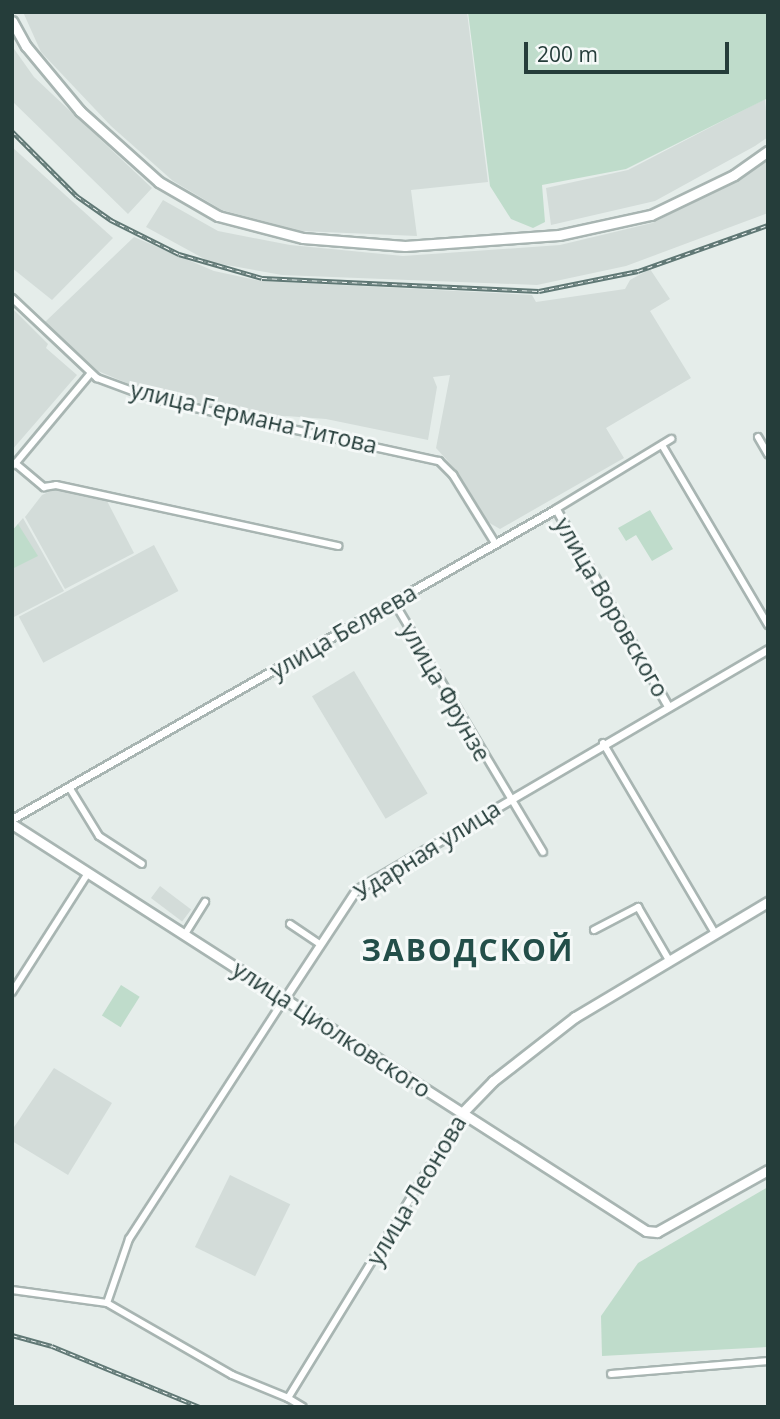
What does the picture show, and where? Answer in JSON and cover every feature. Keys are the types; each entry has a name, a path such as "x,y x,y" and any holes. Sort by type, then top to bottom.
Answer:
{"main road":[{"path":"12,22 26,46 80,111 159,182 218,216 303,238 405,246 559,235 652,215 734,174 768,151"},
{"name":"улица Циолковского","path":"12,824 652,1233 768,1170"},
{"name":"улица Леонова","path":"463,1112 493,1081 575,1017 768,902"}],"street":[{"path":"12,298 90,374 14,465 44,487 67,487 339,546"},
{"name":"улица Германа Титова","path":"90,374 154,399 439,461 460,485 495,543"},
{"path":"758,437 768,454"},
{"name":"улица Беляева","path":"12,819 394,603 671,439"},
{"path":"662,445 768,625"},
{"name":"улица Воровского","path":"556,509 668,706"},
{"name":"улица Фрунзе","path":"394,603 508,799 543,852"},
{"name":"Ударная улица","path":"107,1303 129,1238 356,890 603,743 768,649"},
{"path":"603,743 715,933"},
{"path":"69,787 99,836 142,864"},
{"path":"12,992 88,873"},
{"path":"185,934 205,902"},
{"path":"594,930 638,907 669,960"},
{"path":"290,924 320,944"},
{"name":"улица Леонова","path":"289,1398 463,1112"},
{"path":"12,1290 107,1303 232,1375 281,1393 303,1407"},
{"path":"611,1374 768,1361"}],"shaded area":[{"path":"23,12 467,12 488,182 411,190 417,236 300,231 222,210 173,181 111,126 41,52"},
{"path":"12,46 34,77 152,188 128,214 12,101"},
{"path":"765,99 768,137 755,146 655,201 551,225 546,188 628,170"},
{"path":"12,147 113,238 52,300 12,268"},
{"path":"768,159 768,213 626,266 537,285 282,275 210,262 146,227 163,200 218,231 290,245 403,256 560,245 652,223 741,179"},
{"path":"134,237 214,271 261,281 532,295 536,302 625,289 630,280 650,269 670,299 650,311 691,378 606,428 624,458 500,529 486,521 456,470 436,448 450,375 433,377 437,387 428,440 326,419 286,416 275,420 148,392 98,371 45,322"},
{"path":"12,308 48,344 46,348 77,375 12,450"},
{"path":"55,489 107,501 134,553 65,589 25,517 42,495"},
{"path":"23,518 64,591 12,618 12,531"},
{"path":"154,545 178,591 43,663 19,617"},
{"path":"354,671 428,794 386,819 312,696"},
{"path":"160,886 191,909 182,921 151,898"},
{"path":"54,1068 112,1103 68,1175 12,1141 12,1130"},
{"path":"230,1175 290,1204 255,1276 195,1247"}],"green space":[{"path":"468,12 768,12 768,98 626,169 542,185 545,222 533,228 511,219 490,186"},
{"path":"650,510 673,549 652,561 636,535 626,541 618,528"},
{"path":"18,524 38,556 12,569 12,531"},
{"path":"121,985 140,997 121,1027 102,1016"},
{"path":"768,1187 768,1347 602,1356 601,1316 638,1263"}],"railway":[{"path":"12,131 77,196 111,220 179,254 262,278 539,291 638,271 768,225"},
{"path":"12,1335 52,1346 200,1407"}],"district":[{"name":"ЗАВОДСКОЙ","path":"468,950"}]}
